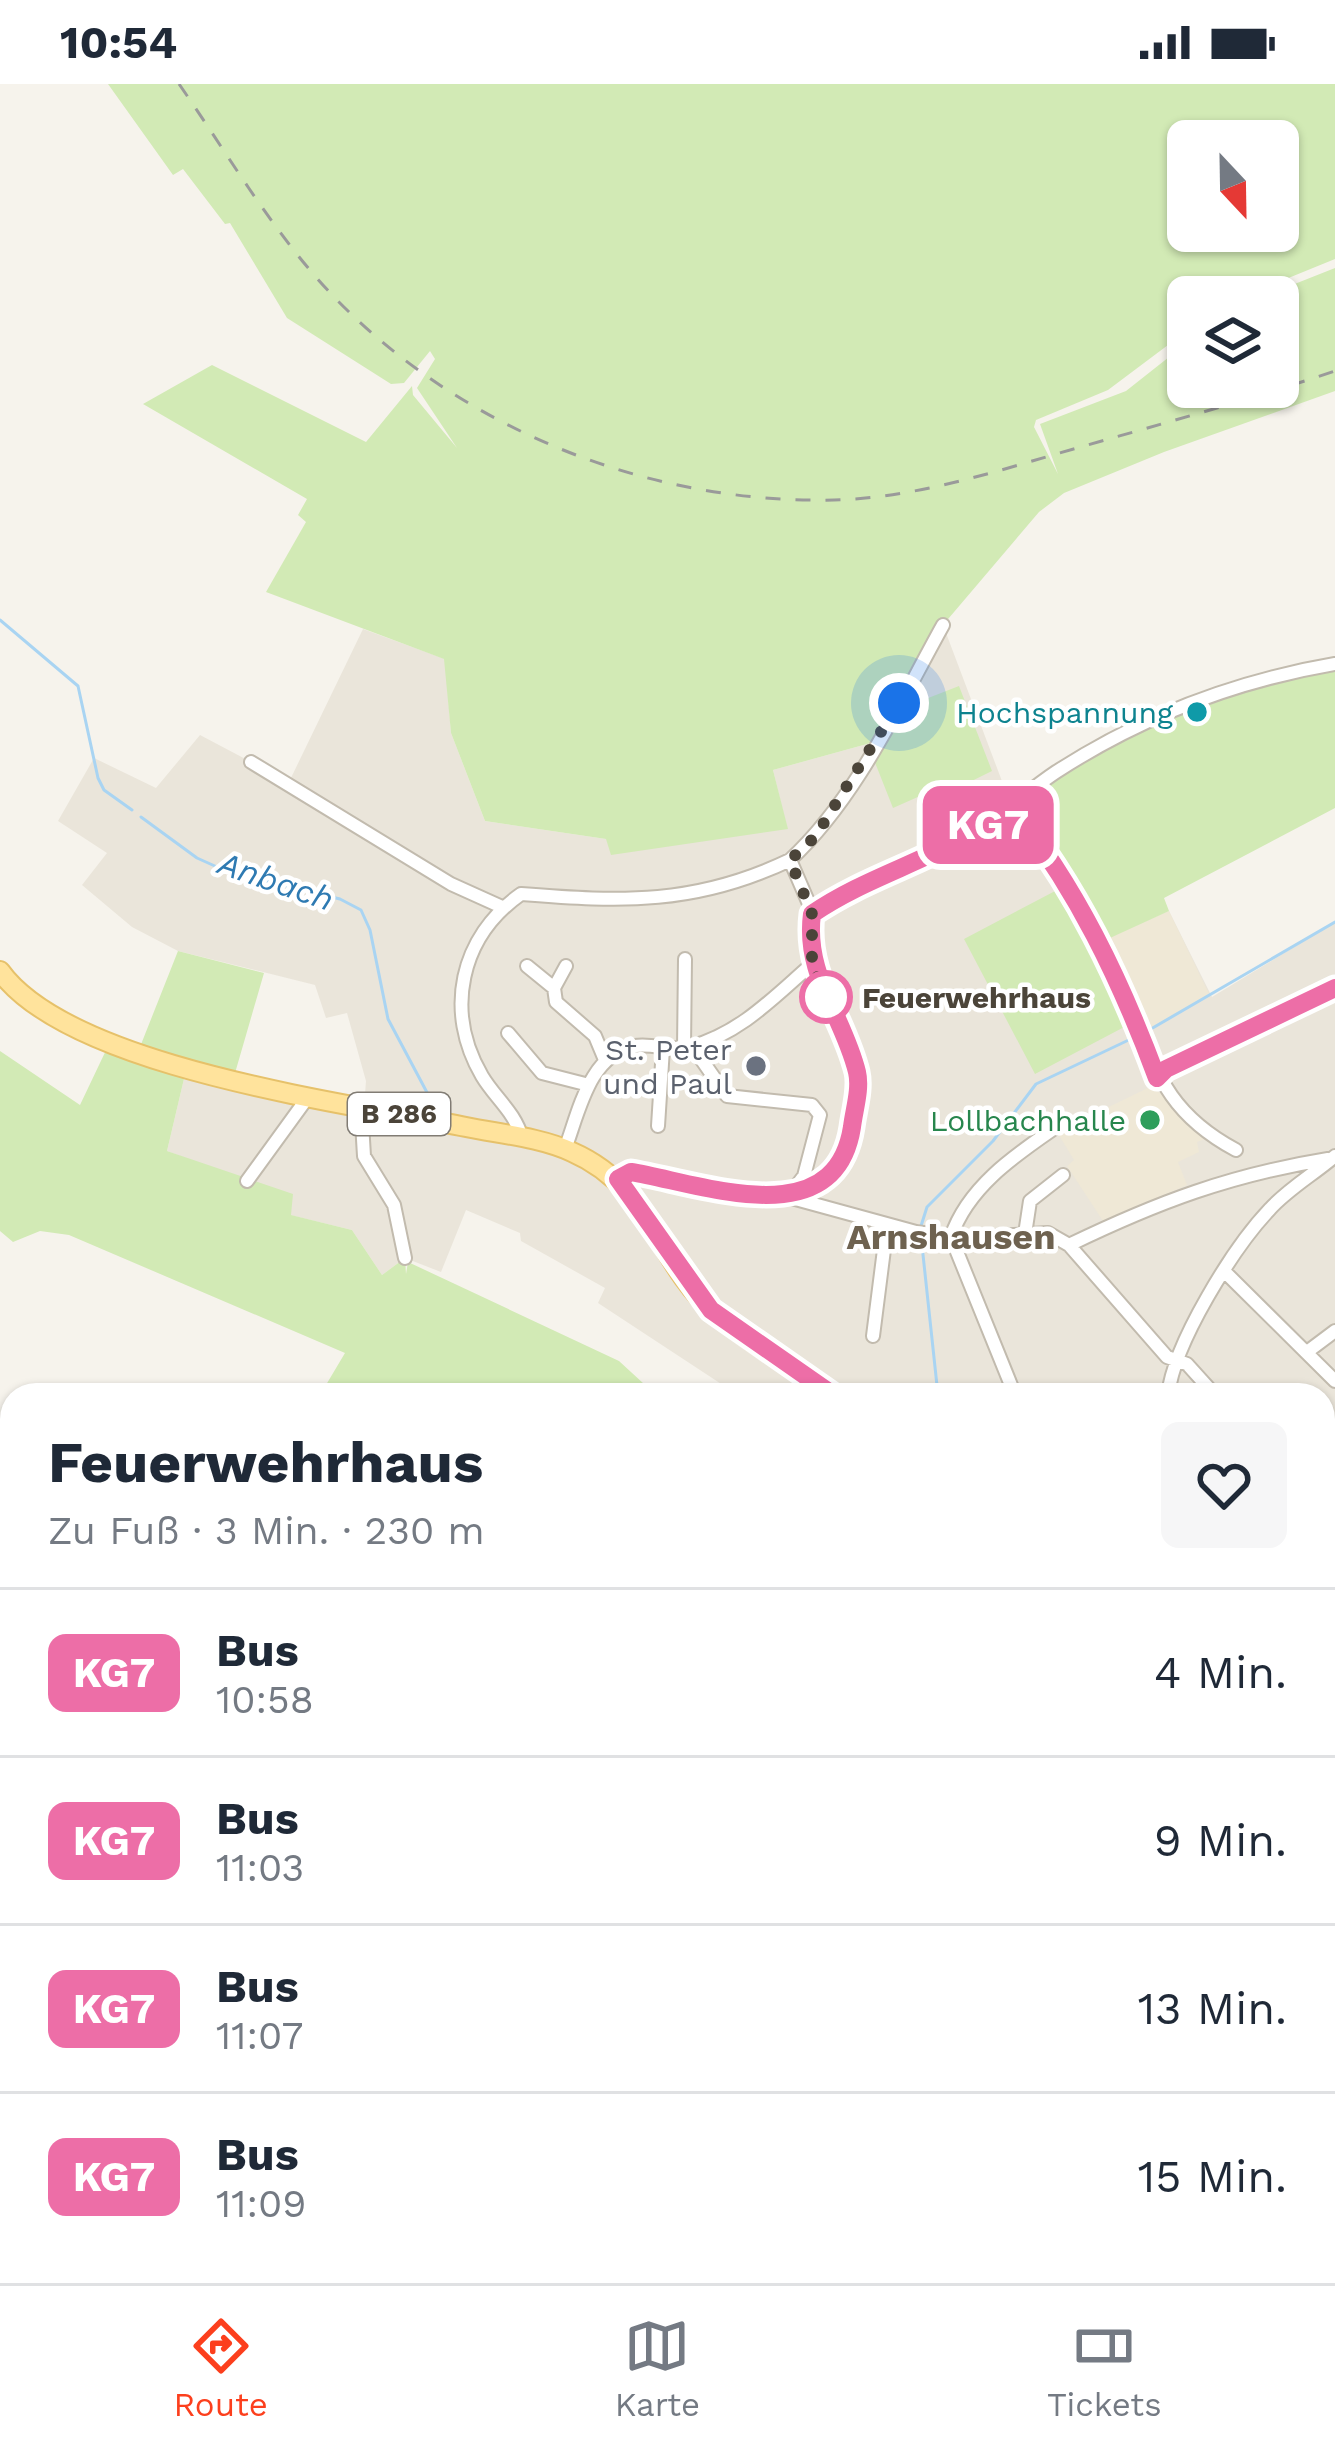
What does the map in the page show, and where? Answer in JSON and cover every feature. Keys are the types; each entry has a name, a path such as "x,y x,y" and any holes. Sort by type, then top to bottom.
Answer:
{"main road":[{"name":"B 286","path":"0,971 34,1008 60,1025 233,1080 566,1149 618,1179 711,1310 816,1383"}],"street":[{"path":"522,1138 518,1121 482,1076 462,1020 464,972 471,948 502,907 520,894 614,902 697,896 790,860 815,837 853,780 943,625"},
{"path":"812,914 837,897 963,841 1010,805 1146,721 1265,676 1335,664"},
{"path":"251,762 451,884 502,907"},
{"path":"1010,805 1044,847 1099,943 1171,1100 1236,1150"},
{"path":"788,1197 821,1184 845,1154 857,1072 812,964 812,914 790,860"},
{"path":"685,958 688,1047 727,1096 812,1105 820,1115 804,1175 788,1197"},
{"path":"566,1149 589,1085 604,1060 634,1046 688,1047 740,1027 812,964"},
{"path":"566,966 554,988 556,1002 595,1036 604,1060"},
{"path":"527,967 554,988"},
{"path":"1157,1078 1166,1069 1335,988"},
{"path":"508,1034 542,1073 589,1085"},
{"path":"658,1126 663,1048"},
{"path":"247,1180 308,1097"},
{"path":"361,1106 364,1156 394,1204 405,1258"},
{"path":"1010,1383 951,1237 958,1215 986,1182 1059,1124"},
{"path":"1069,1245 1169,1197 1249,1172 1334,1158"},
{"path":"1171,1383 1176,1362 1225,1271 1272,1206 1334,1158"},
{"path":"618,1179 631,1172 788,1197 887,1226 951,1237 1048,1233 1069,1245 1176,1362 1187,1364 1204,1383"},
{"path":"1025,1234 1030,1202 1063,1175"},
{"path":"873,1336 887,1226"},
{"path":"1225,1271 1335,1381"},
{"path":"1307,1352 1335,1331"}],"shaded area":[{"name":"Arnshausen","path":"943,625 1011,805 1099,942 1169,911 1212,997 1335,922 1335,1383 720,1383 598,1303 605,1288 521,1241 520,1233 466,1210 441,1272 405,1258 382,1275 352,1230 290,1215 247,1181 167,1151 187,1066 364,1107 366,1081 347,1013 326,1018 315,985 178,951 132,927 82,885 107,853 58,821 94,758 156,788 200,735 289,782 363,629 445,659 451,733 485,821 606,839 787,828 773,770 878,741"},
{"path":"1169,911 1210,996 1148,1029 1108,938"},
{"path":"1152,1086 1210,1137 1197,1142 1199,1152 1178,1162 1187,1185 1103,1221 1067,1166 1074,1160 1057,1132"}],"green space":[{"path":"108,84 1335,84 1335,259 1293,276 1167,276 1167,346 1108,390 1036,420 1034,427 1058,474 1040,424 1126,391 1167,359 1167,408 1287,408 1064,493 1039,512 943,625 878,741 773,770 788,829 611,855 606,839 485,821 451,733 444,659 266,592 306,522 298,515 307,499 143,404 212,365 366,442 412,386 413,395 457,448 417,388 435,359 430,351 404,383 391,384 287,318 230,223 225,224 183,169 173,175"},
{"path":"1335,268 1335,391 1299,404 1299,282"},
{"path":"1335,664 1335,808 1164,898 1169,911 1099,943 1010,805 1146,721"},
{"path":"959,686 992,771 925,804 920,796 893,808 874,760 891,731 910,725 908,714 918,709 918,702"},
{"path":"1057,890 1128,1025 1035,1074 964,939"},
{"path":"178,951 264,973 233,1080 187,1066 167,1151 293,1194 291,1215 352,1230 382,1275 405,1258 406,1274 408,1262 619,1361 643,1383 327,1383 345,1353 69,1235 40,1231 13,1242 0,1231 0,1051 80,1105 109,1044 138,1052"}],"waterway":[{"name":"Anbach","path":"0,620 78,686 98,778 104,790 132,810"},
{"name":"Anbach","path":"141,817 197,858 226,871 340,899 361,910 370,930 388,1019 431,1100"},
{"path":"1144,1033 1335,922"},
{"path":"921,1226 927,1207 993,1141 1036,1084 1135,1037"},
{"path":"921,1236 937,1383"}],"railway":[{"path":"179,84 300,258 347,310 397,354 510,426 635,475 767,498 834,500 891,495 1002,470 1335,371"}],"bus line":[{"name":"KG7","path":"815,1383 711,1310 618,1179 631,1172 788,1197 821,1184 845,1154 858,1078 812,964 808,941 812,914 837,897 963,841 1010,805 1044,847 1120,982 1157,1078 1166,1069 1335,988"}],"place":[{"name":"Hochspannung","path":"1197,712"},
{"name":"Feuerwehrhaus","path":"826,997"},
{"name":"St. Peter und Paul","path":"756,1066"},
{"name":"Lollbachhalle","path":"1150,1120"}],"district":[{"name":"Arnshausen","path":"951,1237"}],"route":[{"path":"826,997 808,941 812,914 790,860 815,837 899,703"}]}
